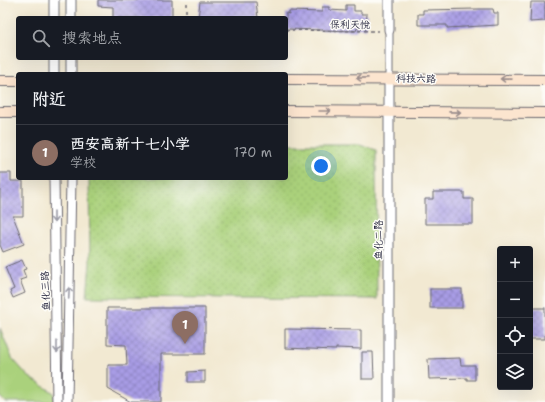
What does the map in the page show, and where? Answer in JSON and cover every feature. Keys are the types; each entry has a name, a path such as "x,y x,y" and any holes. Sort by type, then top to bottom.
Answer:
{"main road":[{"name":"科技六路","path":"288,79 389,78 545,80"},
{"path":"0,81 16,81"},
{"path":"288,111 545,113"},
{"path":"0,112 16,112"}],"street":[{"path":"54,0 54,16"},
{"path":"71,0 71,16"},
{"path":"389,0 385,31 389,78"},
{"path":"54,60 54,72"},
{"path":"71,60 71,72"},
{"name":"鱼化二路","path":"389,78 389,402"},
{"name":"鱼化三路","path":"54,180 57,402"},
{"path":"68,402 71,180"}],"path":[{"path":"186,0 186,16"},
{"name":"保利天悦","path":"288,30 385,31"}],"green space":[{"path":"288,144 360,144 376,150 377,299 87,297 90,263 89,180 288,180"},
{"path":"0,328 12,358 28,376 54,393 54,402 5,402 0,397"}],"building":[{"path":"98,0 172,0 172,16 113,16 113,7 98,6"},
{"path":"200,2 256,2 258,16 198,16"},
{"path":"531,2 545,2 545,21 530,22"},
{"path":"346,5 354,5 354,11 361,11 361,14 367,14 366,29 357,28 356,31 288,29 288,16 286,16 286,13 289,14 289,11 322,12 322,7 329,7 329,10 346,11"},
{"path":"493,9 494,13 498,13 498,25 447,28 447,25 418,25 418,14 423,14 423,10"},
{"path":"0,173 11,173 11,181 23,181 23,216 13,216 24,244 3,252 0,245"},
{"path":"433,192 464,192 464,199 473,199 473,224 425,224 425,199 433,199"},
{"path":"22,260 26,269 23,270 26,278 20,280 25,293 13,298 10,291 14,289 5,267"},
{"path":"430,289 462,289 462,308 430,308"},
{"path":"107,308 205,308 205,354 161,354 161,402 131,402 108,389 108,365 127,365 126,345 107,344"},
{"path":"533,308 545,308 545,339 533,339"},
{"path":"285,329 361,330 361,349 336,348 336,350 285,348"},
{"path":"362,352 373,352 374,379 362,379"},
{"path":"460,358 461,365 475,365 475,380 467,380 467,378 429,379 428,359"},
{"path":"205,371 205,382 188,382 188,372"}],"place":[{"name":"西安高新十七小学","path":"185,344"}]}
